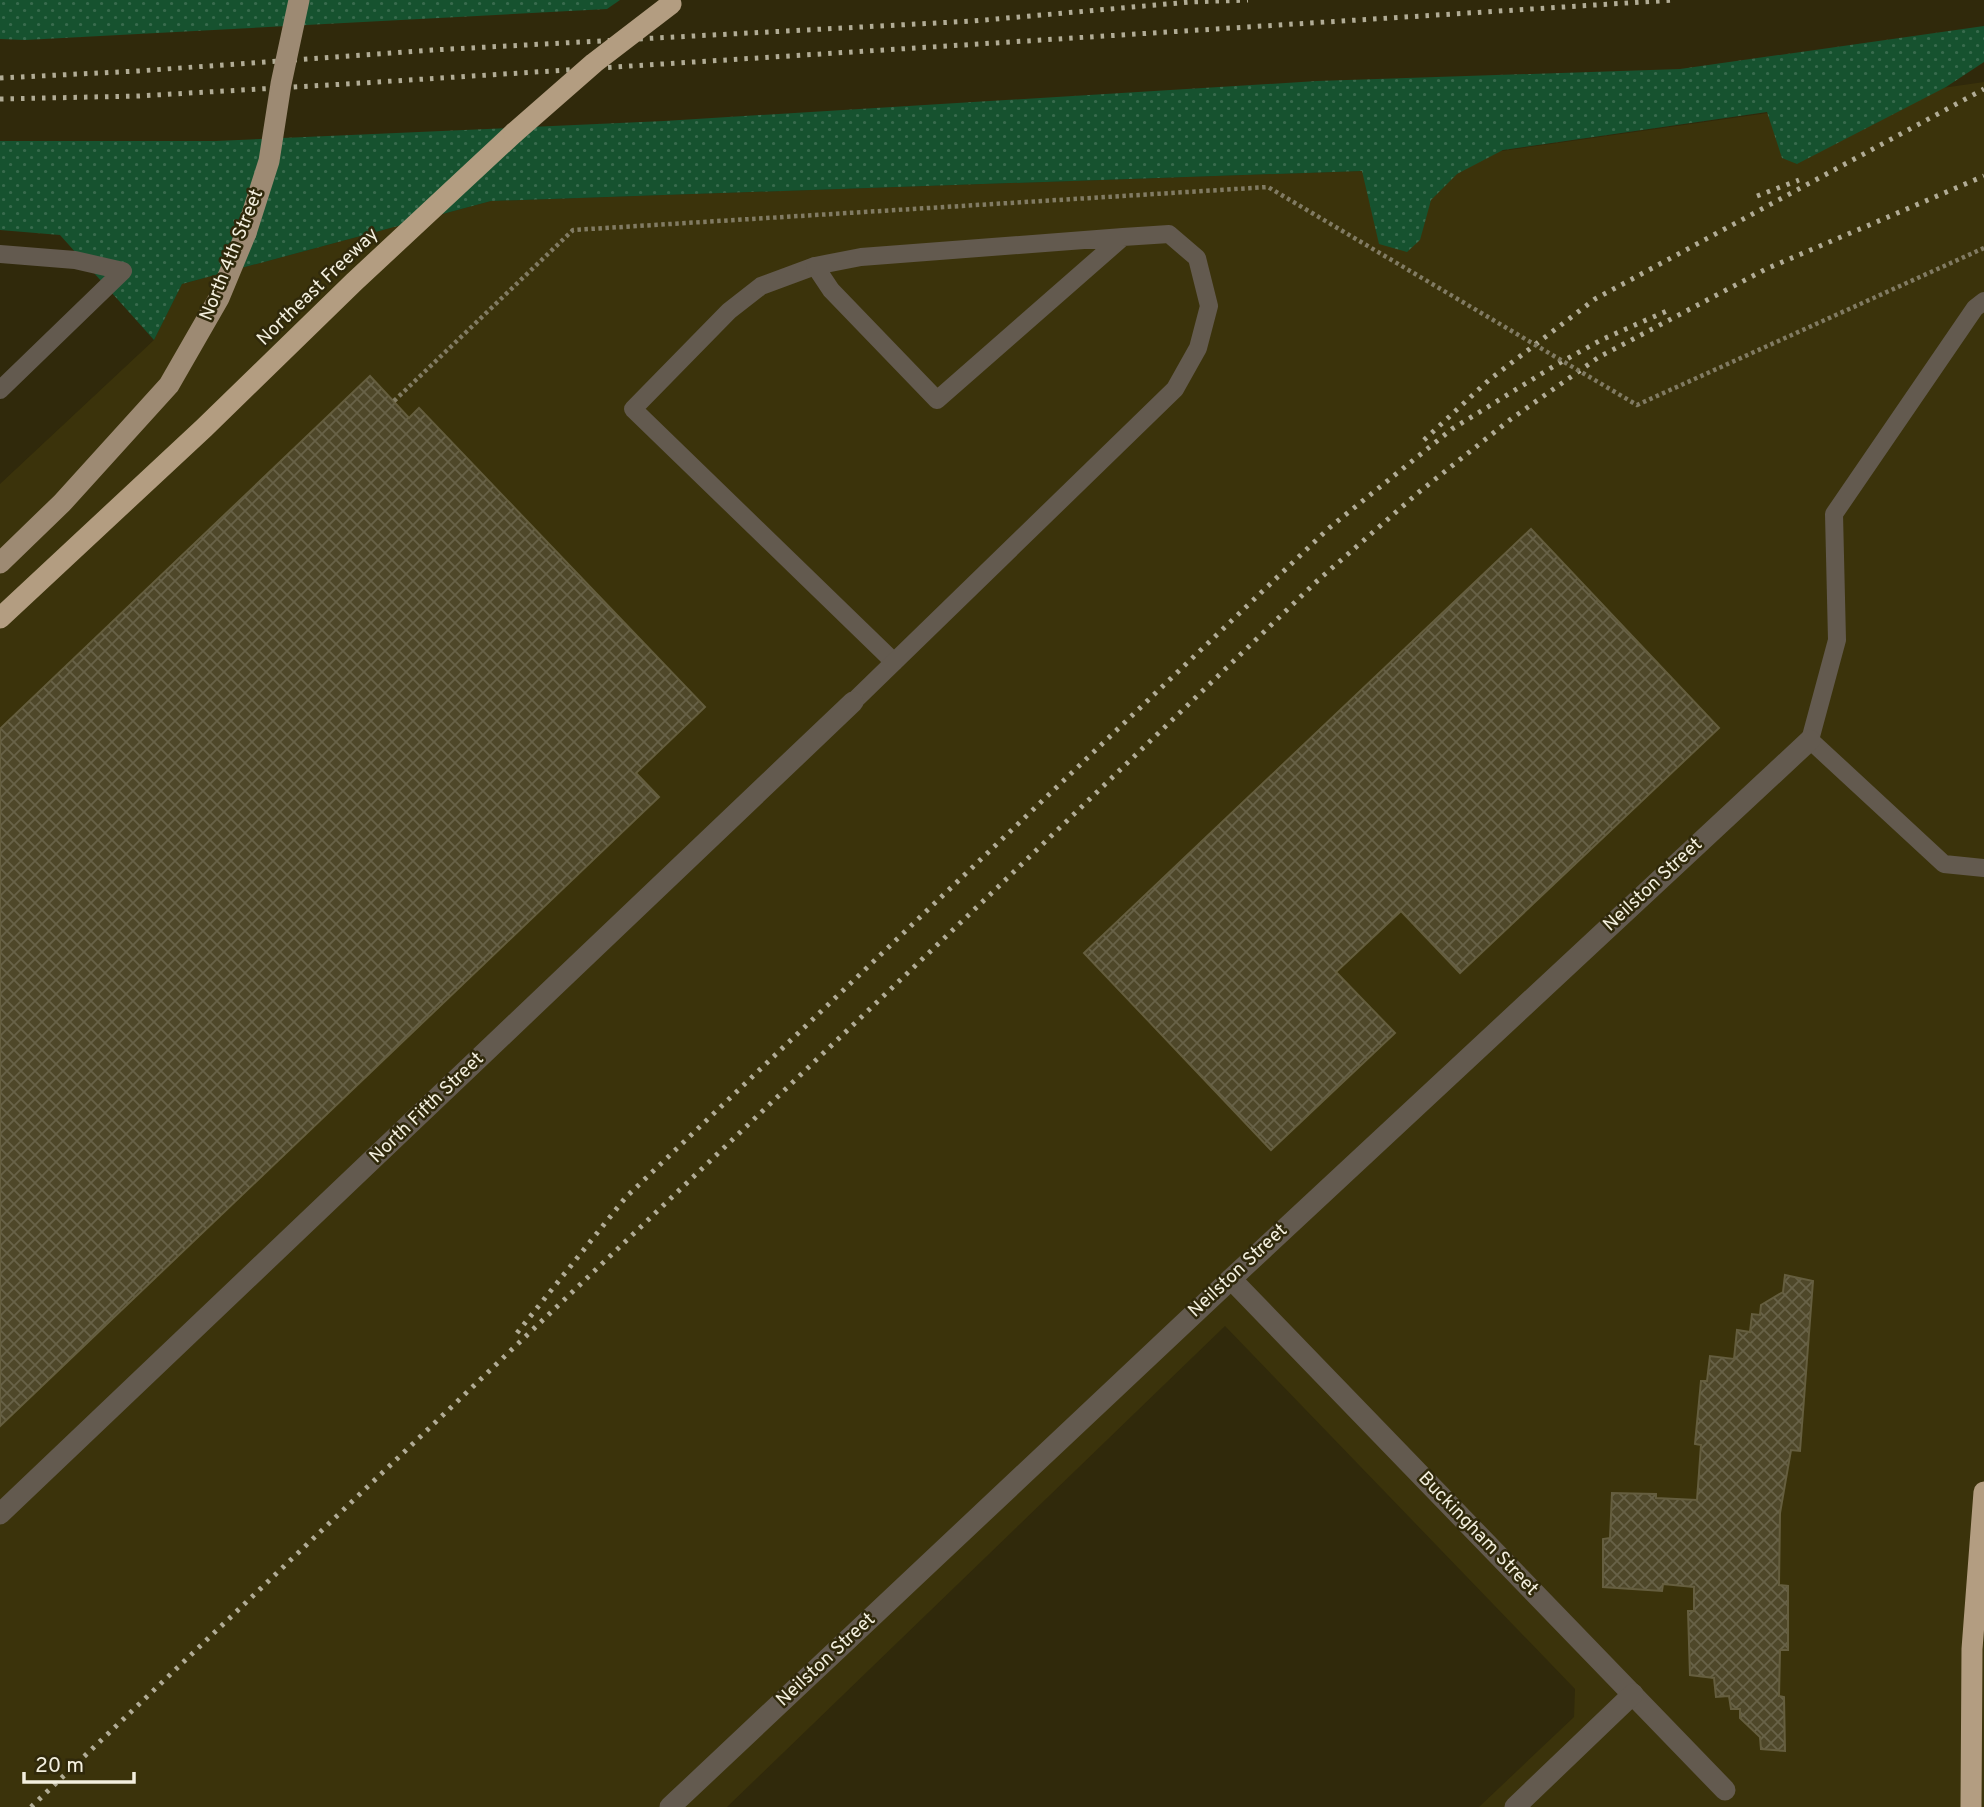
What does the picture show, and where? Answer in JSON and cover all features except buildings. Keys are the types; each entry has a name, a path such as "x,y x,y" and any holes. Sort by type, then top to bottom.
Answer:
{"highway":[{"name":"Northeast Freeway","path":"0,618 514,133 594,63 674,2"},
{"path":"1971,1807 1972,1649 1984,1492"}],"main road":[{"name":"North 4th Street","path":"0,563 62,503 169,385 219,298 246,233 269,161 281,84 299,0"}],"street":[{"name":"North Fifth Street","path":"0,1514 853,702"},
{"name":"Neilston Street","path":"670,1807 1231,1279 1810,740"},
{"name":"Buckingham Street","path":"1231,1279 1726,1790"},
{"path":"1515,1807 1633,1694"}],"lane":[{"path":"853,702 1175,389 1198,348 1209,306 1197,258 1168,234 860,257 815,267 761,286 729,311 633,409 894,662"},
{"path":"815,267 831,290 937,400 1123,237"},
{"path":"0,254 75,260 123,271 0,390"},
{"path":"1984,301 1975,308 1834,514 1837,640 1810,740 1944,864 1984,869"}],"path":[{"path":"394,401 573,230 1268,187 1637,405 1984,248"}],"shaded area":[{"path":"1984,82 1984,1807 1479,1807 1574,1717 1575,1689 1225,1326 727,1807 0,1807 0,484 154,340 182,284 491,201 1362,171"}],"green space":[{"path":"0,0 620,0 607,9 25,40 0,39"},
{"path":"1984,26 1984,62 1946,87 1797,164 1782,158 1767,112 1503,150 1457,174 1431,200 1420,240 1407,252 1379,244 1362,171 491,201 182,284 154,340 60,235 0,230 0,141 216,141 664,121 1317,81 1680,69"}],"railway":[{"path":"0,78 432,50 973,21 1190,2 1248,0"},
{"path":"0,99 138,96 346,84 1674,0"},
{"path":"1424,440 1489,380 1595,299 1984,89"},
{"path":"31,1807 1316,582 1419,492 1511,419 1599,357 1766,269 1984,176"},
{"path":"1757,196 1799,180"},
{"path":"517,1333 626,1197 1329,528 1452,429 1601,340 1669,310"}]}
